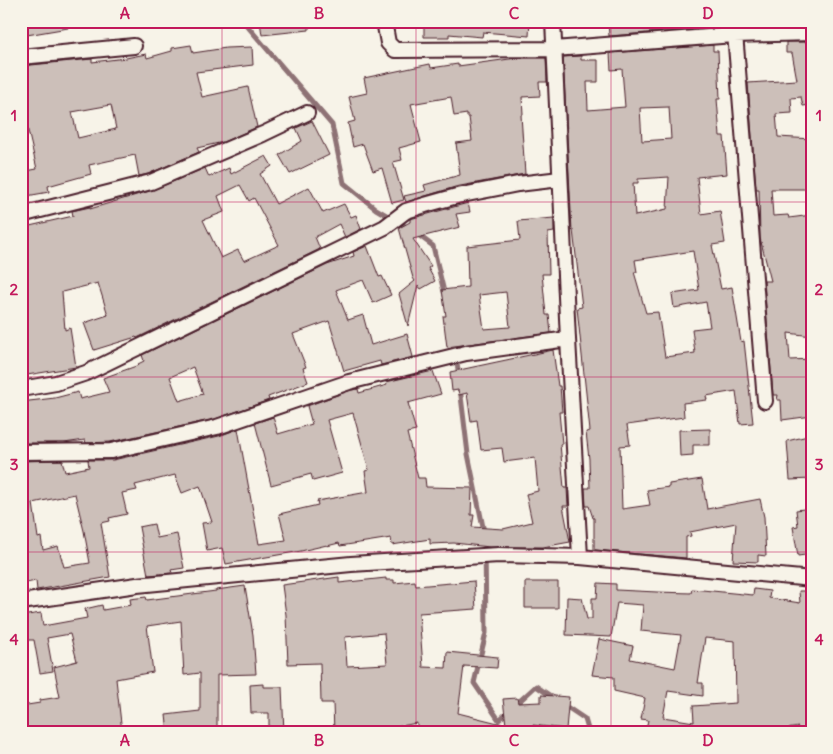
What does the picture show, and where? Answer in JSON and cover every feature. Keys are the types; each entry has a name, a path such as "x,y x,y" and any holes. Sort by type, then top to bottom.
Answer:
{"street":[{"path":"384,21 388,43 396,50 554,49 734,28 812,33"},
{"path":"553,21 580,557"},
{"path":"734,28 765,401"},
{"path":"21,57 134,46"},
{"path":"21,215 151,182 307,113"},
{"path":"21,389 56,383 86,373 386,227 406,212 457,196 518,184 560,179"},
{"path":"21,452 111,451 217,427 349,382 466,353 568,339"},
{"path":"21,602 156,583 351,564 498,555 580,557 812,579"}],"building":[{"path":"21,21 67,21 68,28 21,36"},
{"path":"260,21 309,21 309,30 262,35"},
{"path":"424,21 530,21 529,36 483,32 482,37 449,34 449,37 424,37"},
{"path":"608,21 712,21 712,28 609,36"},
{"path":"786,42 812,42 812,53 808,53 812,69 812,76 809,77 810,105 803,106 801,97 791,98 792,113 776,114 778,137 812,139 812,189 771,189 773,216 788,215 789,218 812,215 812,336 788,333 790,360 812,359 812,416 782,420 781,400 777,400 778,395 773,395 764,281 771,281 760,238 759,189 756,189 748,83 797,80 792,53 786,53"},
{"path":"191,45 193,53 226,48 252,47 253,65 196,72 202,97 248,87 257,127 223,142 197,148 199,152 148,174 139,176 135,155 89,165 91,174 48,186 49,192 21,197 21,172 37,169 26,122 21,122 21,66 92,59 92,62 146,54 147,58 172,51 172,48","holes":["111,105 116,129 78,138 72,112"]},
{"path":"713,45 713,51 718,51 720,99 717,99 720,136 724,136 727,174 697,177 701,214 720,211 725,243 712,245 721,289 732,287 741,342 744,341 753,423 740,424 736,391 706,396 707,400 683,403 684,417 627,425 630,445 620,446 622,509 650,505 647,490 669,487 669,484 702,479 707,509 760,499 764,517 766,556 758,555 758,562 733,561 736,523 690,532 691,536 686,537 686,558 594,550 594,518 589,506 586,506 585,488 590,488 586,432 590,431 577,308 582,307 572,231 563,57 581,56 581,60 598,60 598,82 587,82 588,110 625,107 622,69 611,70 610,53","holes":["669,107 671,139 642,141 640,108","669,177 667,209 635,216 633,183 638,183 638,179","693,251 699,290 672,294 674,308 706,302 710,327 692,329 695,353 665,357 658,312 646,313 634,272 637,272 635,260"]},
{"path":"517,58 546,58 547,82 539,82 540,96 522,97 523,114 521,115 525,174 455,187 406,202 404,196 426,191 424,185 460,175 456,143 472,141 469,117 467,117 467,114 454,116 451,97 411,104 421,142 399,148 402,160 393,162 404,200 392,203 382,168 373,171 363,144 353,147 348,123 355,121 349,97 367,93 364,78 430,64 431,68"},
{"path":"312,121 329,155 290,174 279,155 302,141 296,128"},
{"path":"266,156 272,166 260,174 276,204 309,187 323,213 344,204 351,217 356,215 361,229 345,237 339,224 315,237 320,249 137,338 94,350 84,323 108,315 98,283 62,292 65,330 70,328 76,367 27,375 21,344 21,313 24,313 21,298 21,228 73,216 72,211 90,207 90,209 153,190 205,168 209,177 229,168 231,174","holes":["240,185 249,201 254,198 279,245 244,261 238,250 221,258 203,220 224,212 218,196"]},
{"path":"468,203 470,212 456,214 460,227 413,239 431,266 428,268 435,281 421,289 418,285 408,326 399,294 415,281 399,228 410,222 410,219"},
{"path":"554,218 554,232 548,233 549,274 542,274 546,315 549,315 551,333 447,347 443,316 446,316 442,290 468,287 467,246 520,240 518,221","holes":["506,292 510,327 484,329 479,295"]},
{"path":"367,246 379,277 382,276 391,295 373,303 363,280 336,290 348,320 363,315 371,345 407,334 413,357 381,365 380,361 344,371 329,321 293,334 306,367 303,368 308,382 268,397 269,400 215,419 110,442 86,443 85,440 64,443 21,443 21,402 55,398 78,392 80,399 109,392 103,378 139,365 144,361 142,355 327,265 354,256 353,252","holes":["193,367 203,394 179,401 170,377"]},
{"path":"553,350 558,386 560,386 562,412 559,412 562,444 560,444 564,488 567,488 568,506 563,506 570,542 543,547 490,547 454,543 430,544 430,539 392,545 391,538 340,546 339,543 226,564 222,548 207,551 202,523 212,522 200,486 182,493 175,475 135,485 137,490 122,493 127,514 109,518 110,521 101,523 110,577 37,590 36,581 21,584 21,461 62,460 65,472 89,467 88,460 113,460 219,436 238,429 259,544 286,540 279,514 318,505 317,501 368,492 365,471 369,470 353,413 327,420 342,473 313,481 311,474 271,485 255,423 273,417 278,434 312,424 307,406 351,390 358,389 359,393 387,385 386,382 433,371 441,394 408,403 416,431 407,433 418,478 425,478 426,487 472,488 471,515 474,515 472,527 503,529 532,522 526,494 538,491 535,458 504,462 502,448 481,450 477,420 471,421 467,393 459,395 458,390 452,391 450,372","holes":["75,494 90,563 64,567 58,546 43,550 41,537 38,538 33,503"]},
{"path":"710,429 710,445 693,445 693,455 680,456 679,430"},
{"path":"812,435 811,479 790,480 787,441"},
{"path":"812,508 812,554 798,556 793,527 798,526 796,510"},
{"path":"154,524 157,538 177,534 184,568 171,570 172,573 148,575 139,527"},
{"path":"339,577 339,583 386,578 386,580 394,580 394,583 415,581 416,586 474,581 476,609 419,613 423,667 446,668 447,652 498,657 497,668 464,666 458,713 506,725 503,699 517,698 518,703 541,702 541,695 569,697 566,729 533,725 534,733 469,733 455,729 454,733 417,733 417,723 390,728 391,733 334,733 333,703 321,703 320,663 288,664 286,615 282,585","holes":["384,633 387,664 347,666 345,637"]},
{"path":"525,582 558,582 558,608 525,608"},
{"path":"598,583 616,584 616,590 657,592 691,593 692,589 753,595 754,589 770,591 769,598 800,603 799,591 812,591 812,700 808,700 812,731 798,733 798,727 764,733 756,733 755,730 726,730 726,732 716,733 645,733 648,720 641,719 645,698 614,691 614,677 592,675 599,639 633,646 630,659 675,668 681,635 641,631 643,605 617,603 611,637 566,635 567,597 582,598 587,619 592,619 592,598 597,598","holes":["705,638 735,641 736,703 693,706 694,722 663,717 668,691 703,696 703,683 698,683"]},
{"path":"245,586 253,635 256,674 217,675 217,733 168,733 166,715 200,711 200,673 184,675 181,621 147,626 153,672 116,679 122,732 25,733 21,706 40,703 40,700 60,697 54,667 77,661 70,634 47,638 53,671 40,673 34,640 21,640 21,616 41,613 43,626 87,618 85,609 102,605 103,610 131,605 130,599 146,597 147,600"},
{"path":"263,684 263,687 282,687 284,733 269,733 269,713 251,713 250,685"}],"waterway":[{"path":"243,21 332,125 344,183 376,209 410,229"},
{"path":"417,234 433,246 445,296"},
{"path":"454,341 459,377"},
{"path":"460,388 468,454 484,532"},
{"path":"485,541 486,633 474,683 499,720 536,686 555,699"},
{"path":"564,705 585,719 589,733"}]}
